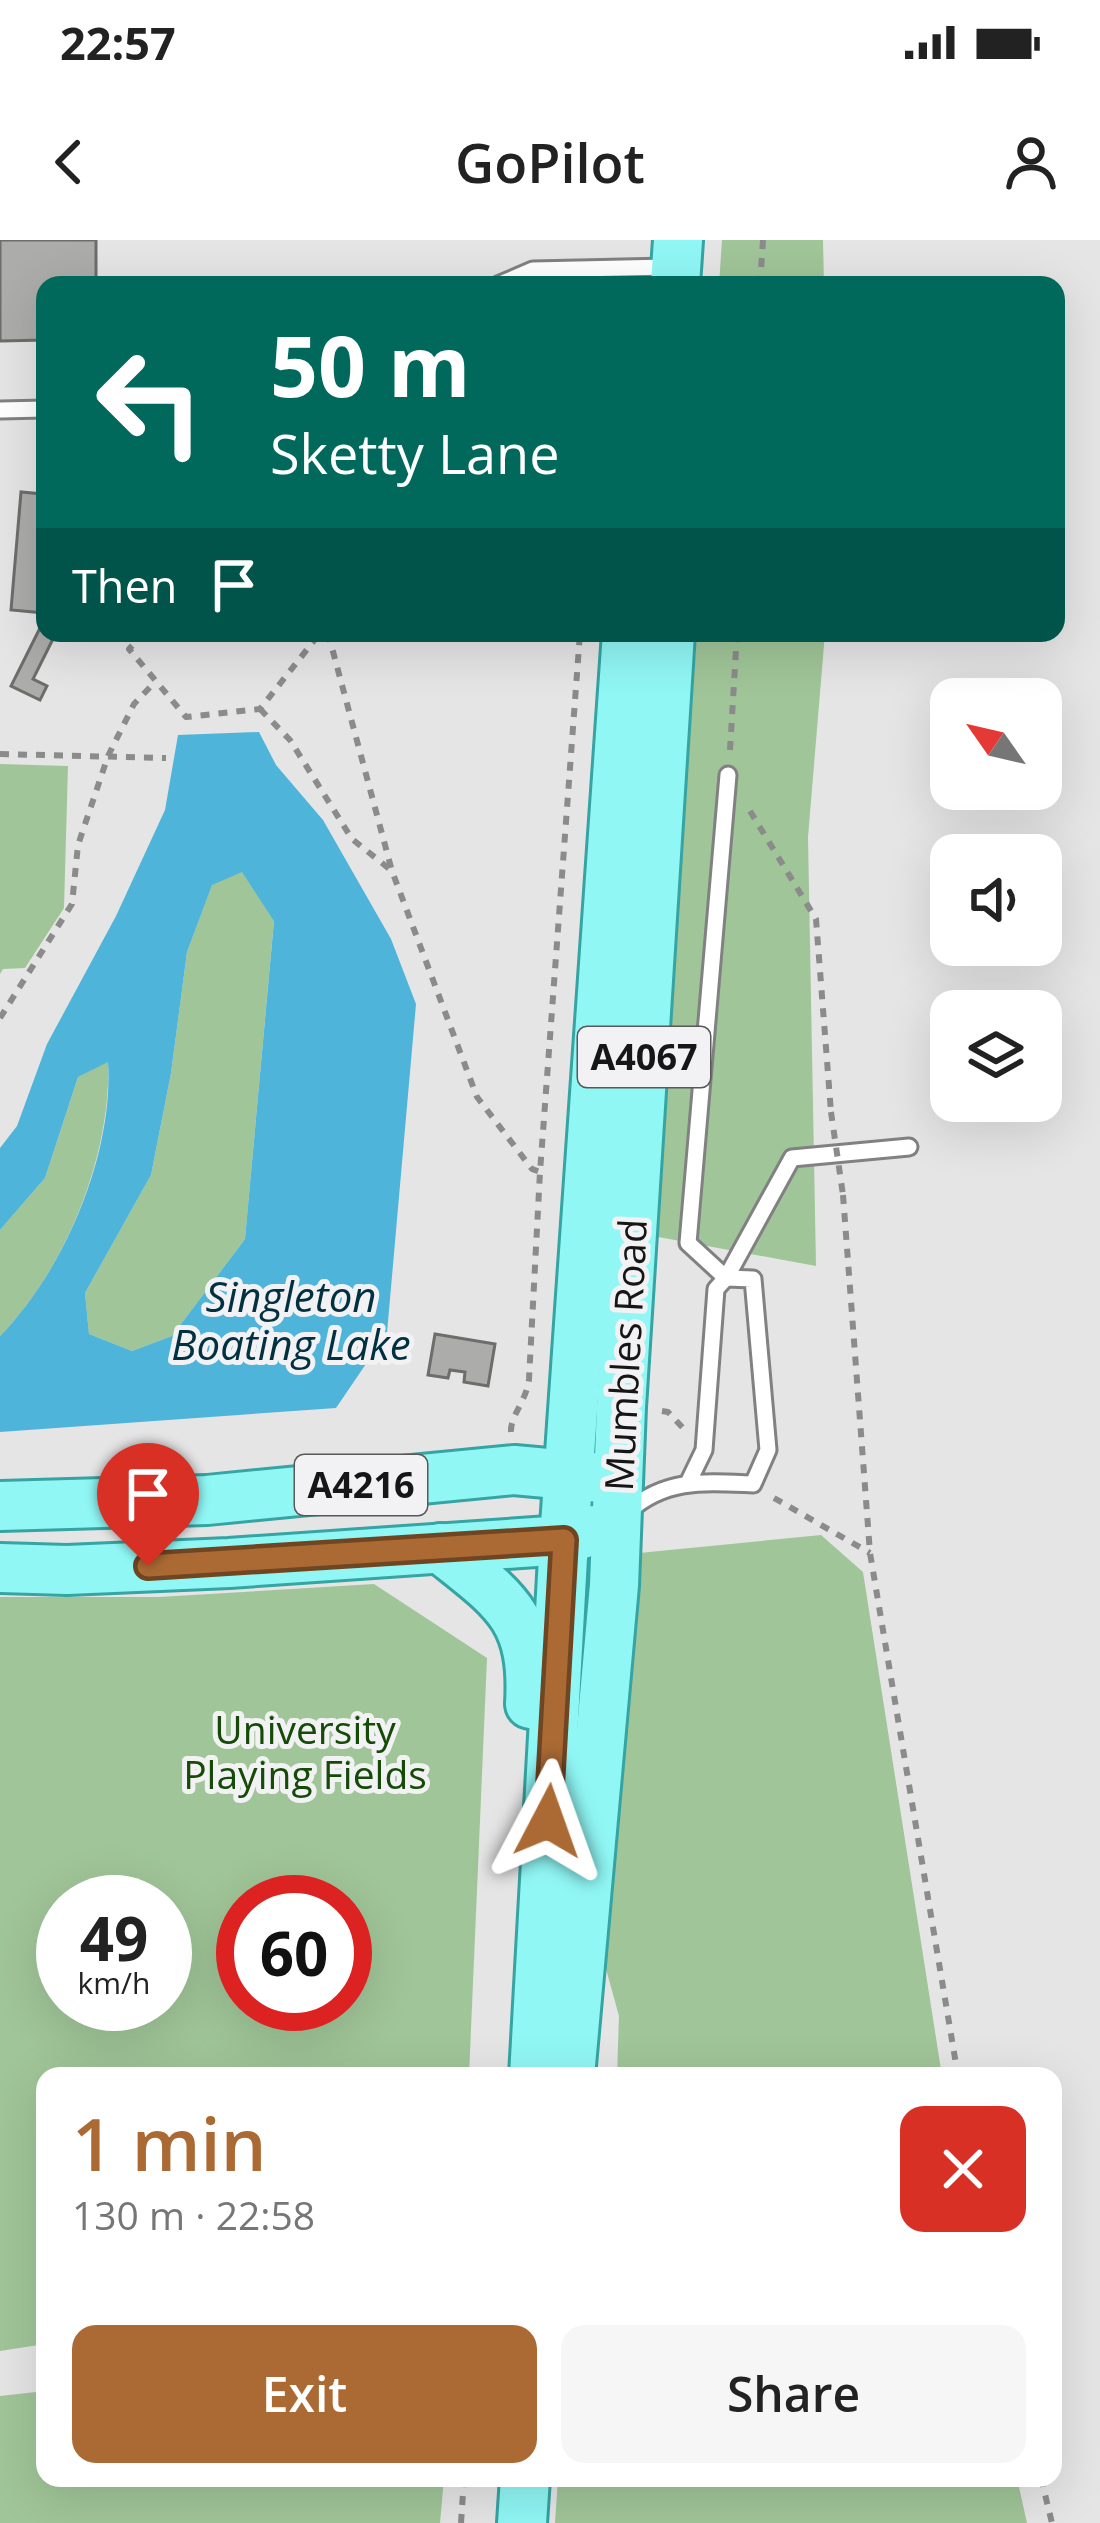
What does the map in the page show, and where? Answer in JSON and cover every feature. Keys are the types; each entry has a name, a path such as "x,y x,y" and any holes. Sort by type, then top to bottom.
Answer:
{"main road":[{"name":"Mumbles Road","path":"535,2067 564,1540 625,642"},
{"name":"Mumbles Road","path":"572,2067 614,1585 628,1499 670,642"},
{"path":"514,1470 575,1406"},
{"name":"A4216","path":"0,1506 208,1499 514,1470 570,1472"},
{"path":"570,1472 628,1499"},
{"path":"564,1540 628,1499"},
{"name":"A4216","path":"0,1568 183,1565 564,1540"},
{"path":"440,1549 503,1600 525,1636 531,1662 510,2067"},
{"path":"523,2523 525,2487"}],"lane":[{"path":"519,276 533,270 677,264"},
{"path":"0,410 36,409"},
{"path":"628,1499 689,1481 753,1484 768,1450 753,1279 726,1278 688,1243 728,775"},
{"path":"689,1481 704,1450 716,1288 793,1158 909,1147"}],"path":[{"path":"761,276 763,240"},
{"path":"135,642 128,649 186,717 260,709 316,642"},
{"path":"327,642 392,872 477,1097 532,1169 540,1172"},
{"path":"514,1470 510,1423 526,1399 579,642"},
{"path":"736,642 728,775 816,920 870,1552 956,2067"},
{"path":"0,1018 72,904 78,845 108,756 134,704 155,681"},
{"path":"260,709 290,740 352,839 392,872"},
{"path":"0,754 166,758"},
{"path":"460,2523 463,2487"},
{"path":"1043,2487 1052,2523"}],"green space":[{"path":"722,240 823,240 824,276 720,276"},
{"path":"696,642 824,642 808,837 816,1266 653,1236"},
{"path":"0,764 68,766 64,908 25,968 3,969 0,974"},
{"path":"242,871 274,920 245,1239 172,1336 132,1351 89,1334 85,1293 151,1175 187,952 212,884"},
{"path":"108,1061 102,1134 80,1209 45,1278 0,1336 0,1230 45,1178 78,1077"},
{"path":"821,1535 863,1572 941,2067 617,2067 619,2016 603,1958 639,1553"},
{"name":"University Playing Fields","path":"374,1584 487,1658 469,2067 36,2067 36,2345 0,2351 0,1597 159,1597"},
{"path":"36,2392 36,2487 443,2487 440,2523 0,2523 0,2396"},
{"path":"557,2487 1019,2487 1027,2523 555,2523"}],"water":[{"name":"Singleton Boating Lake","path":"259,732 276,765 323,820 391,939 416,1004 387,1333 336,1408 0,1432 0,1336 45,1279 80,1209 103,1134 108,1062 78,1077 45,1178 0,1230 0,1148 17,1126 47,1044 116,916 165,810 178,735","holes":["242,872 274,921 245,1239 172,1336 132,1351 89,1334 85,1293 151,1175 187,952 212,885"]}],"building":[{"path":"0,240 96,240 96,276 36,276 36,340 0,341"},
{"path":"21,492 36,493 36,612 11,610"},
{"path":"36,636 36,642 52,642 33,679 47,686 40,700 11,686"},
{"path":"435,1334 495,1344 488,1386 464,1382 465,1372 450,1370 448,1378 428,1375"}],"route":[{"path":"148,1566 564,1540 548,1821"}]}
